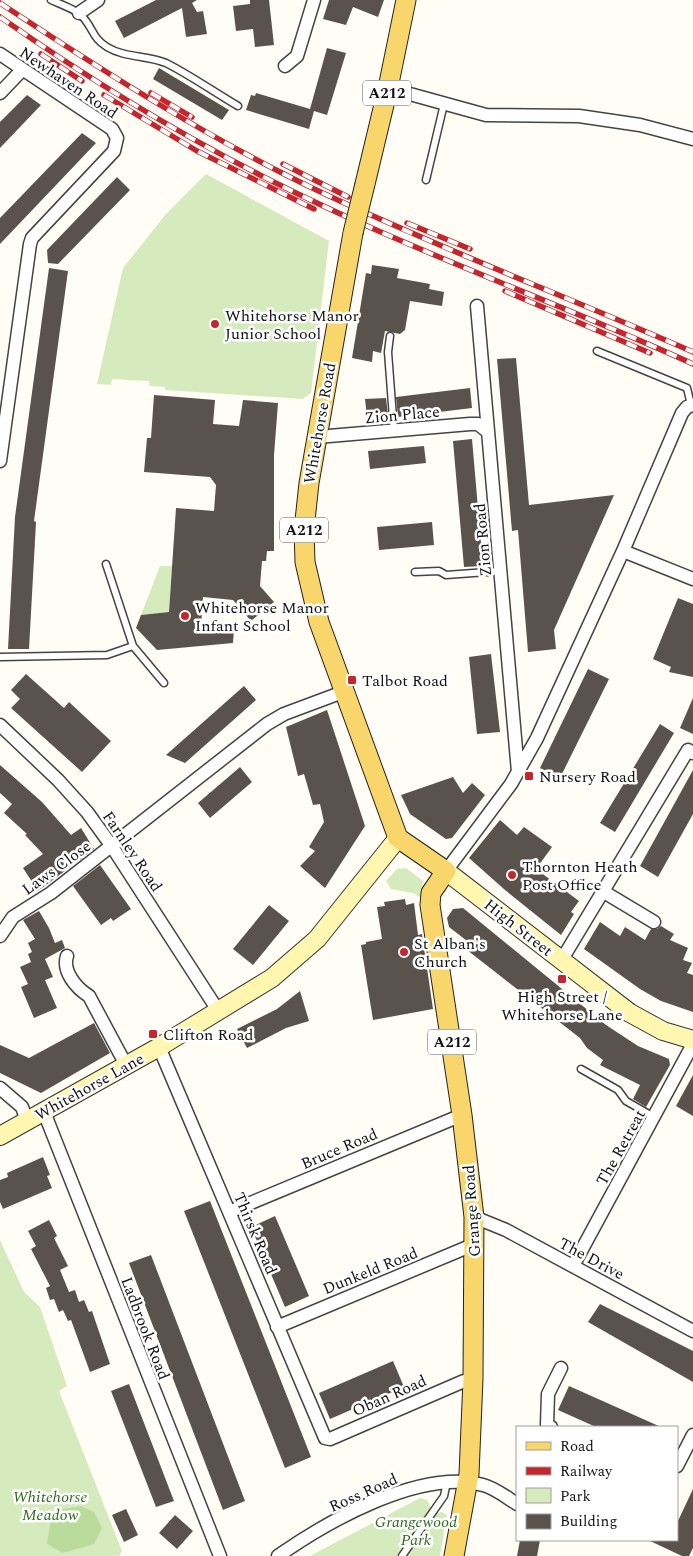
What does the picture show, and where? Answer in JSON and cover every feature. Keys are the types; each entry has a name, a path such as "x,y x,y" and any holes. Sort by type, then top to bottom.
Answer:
{"main road":[{"name":"Whitehorse Road","path":"398,838 343,692 313,602 305,562 305,512 316,437 353,233 388,88 406,0"},
{"name":"High Street","path":"398,838 446,871 639,1019 663,1031 693,1042"},
{"name":"Whitehorse Lane","path":"0,1136 159,1047 272,978 305,952 398,838"},
{"name":"Grange Road","path":"446,871 433,889 430,904 462,1115 474,1217 475,1244 469,1482 454,1556"}],"street":[{"path":"79,13 98,0"},
{"path":"285,66 297,56 314,0"},
{"name":"Newhaven Road","path":"0,54 112,129 117,138 114,151 32,238 0,461"},
{"path":"0,93 22,70"},
{"path":"388,88 486,115 579,116 611,120 693,139"},
{"name":"Zion Road","path":"477,306 518,772"},
{"path":"446,871 518,772 551,711 623,551 682,413 692,405"},
{"name":"Zion Place","path":"316,437 478,424 488,432"},
{"path":"623,551 693,579"},
{"path":"111,846 267,724 292,711 343,692"},
{"name":"Farnley Road","path":"0,725 74,796 111,846 219,1012"},
{"path":"561,961 691,752"},
{"name":"Laws Close","path":"0,936 13,917 51,893 111,846"},
{"path":"604,892 654,922"},
{"path":"68,956 66,965 71,977 80,991 89,996 126,1065"},
{"name":"The Retreat","path":"573,1266 655,1117 693,1042"},
{"name":"Thirsk Road","path":"159,1047 321,1432"},
{"path":"0,1088 22,1107 27,1121"},
{"name":"Ladbrook Road","path":"44,1112 220,1556"},
{"name":"Bruce Road","path":"229,1212 462,1115"},
{"name":"The Drive","path":"474,1217 490,1222 693,1331"},
{"name":"Dunkeld Road","path":"277,1326 475,1244"},
{"path":"548,1426 548,1394 561,1368"},
{"name":"Oban Road","path":"321,1432 325,1438 330,1439 464,1381 473,1380"},
{"path":"678,1464 693,1435"},
{"name":"Ross Road","path":"278,1556 303,1538 392,1495 412,1488 447,1482 469,1482 493,1489 516,1503"}],"lane":[{"path":"51,0 79,13 87,22 89,30 96,39 106,46 119,53 164,62 238,106"},
{"path":"426,180 444,104"},
{"path":"390,336 388,352 394,431"},
{"path":"597,351 687,388 692,405"},
{"path":"106,564 132,646 164,684"},
{"path":"415,572 439,571 446,575 501,572"},
{"path":"0,657 107,655 132,646"},
{"path":"581,1069 618,1090 626,1101 655,1117"},
{"path":"402,1556 444,1496 447,1482"}],"green space":[{"path":"206,174 329,241 311,393 303,399 165,390 165,387 149,386 149,381 112,379 111,385 97,384 123,268 166,214"},
{"path":"160,566 172,566 169,612 141,615"},
{"path":"406,868 423,881 421,898 413,893 391,889 386,881 397,869"},
{"name":"Whitehorse Meadow","path":"0,1240 24,1292 40,1307 67,1386 59,1391 122,1551 119,1556 0,1556"},
{"name":"Grangewood Park","path":"420,1498 427,1500 431,1508 438,1513 442,1512 447,1515 440,1556 310,1556"},
{"path":"81,1506 94,1512 102,1528 94,1544 63,1553 47,1544 50,1524 62,1509"}],"building":[{"path":"156,0 197,0 192,3 197,12 203,11 207,34 186,37 182,8 124,38 115,21"},
{"path":"250,0 269,0 274,45 255,47 253,29 236,31 233,6 250,4"},
{"path":"329,0 384,0 378,17 353,7 346,25 323,19"},
{"path":"327,48 346,53 327,115 314,111 309,129 246,110 251,95 255,96 256,93 310,109"},
{"path":"159,68 229,110 222,120 153,79"},
{"path":"27,95 41,105 0,148 0,122"},
{"path":"82,133 96,143 0,244 0,218"},
{"path":"117,177 130,190 58,264 48,263 47,250"},
{"path":"372,265 399,269 397,278 430,284 429,289 444,292 442,306 410,301 405,330 400,334 385,331 381,353 373,351 372,362 352,358 366,273 371,274"},
{"path":"49,268 68,271 34,521 36,522 29,649 8,649 15,517"},
{"path":"516,358 529,505 614,495 554,630 556,649 528,652 518,530 512,531 497,359"},
{"path":"470,388 472,408 398,417 396,397"},
{"path":"154,395 215,400 213,424 239,426 243,400 278,403 274,455 274,551 267,551 266,561 262,561 260,586 274,602 251,621 233,600 203,597 201,627 234,629 233,643 157,650 136,628 141,615 169,612 176,508 214,511 216,485 210,477 144,472 147,438 151,438"},
{"path":"386,398 388,415 367,417 365,399"},
{"path":"472,439 483,566 464,567 453,441"},
{"path":"424,446 426,463 370,469 368,451"},
{"path":"432,522 434,545 379,550 377,527"},
{"path":"678,598 693,604 693,677 669,672 671,667 653,659"},
{"path":"491,654 500,732 477,734 469,657"},
{"path":"588,669 609,679 560,778 540,768"},
{"path":"26,674 64,708 69,702 111,741 82,772 11,708 20,699 11,690"},
{"path":"244,686 256,700 185,763 166,755"},
{"path":"693,698 693,734 680,728"},
{"path":"327,710 365,826 325,888 300,866 315,851 309,847 324,822 320,804 313,805 304,774 298,776 286,727"},
{"path":"660,724 674,733 615,832 600,823"},
{"path":"0,765 42,802 71,835 81,828 94,849 38,891 23,868 43,854 25,835 27,834 4,813 12,804 0,793"},
{"path":"240,767 252,782 210,818 198,803"},
{"path":"693,770 693,814 658,877 640,866"},
{"path":"453,777 463,793 472,783 485,795 452,838 446,839 410,814 401,795"},
{"path":"500,820 517,835 524,827 552,847 536,869 579,901 571,912 574,914 561,935 469,858"},
{"path":"100,865 131,909 113,921 111,918 101,925 73,886"},
{"name":"St Alban's Church","path":"405,899 406,905 414,903 418,935 422,934 433,1009 373,1020 361,945 366,944 366,942 382,939 377,907 385,906 384,902"},
{"path":"269,905 289,921 253,965 233,949"},
{"path":"463,908 606,1025 638,1046 669,1059 670,1065 646,1107 633,1099 640,1085 600,1065 603,1060 587,1048 580,1038 467,950 471,944 449,927 447,918 453,909"},
{"path":"39,911 55,943 62,940 65,948 45,959 53,977 45,980 57,1008 34,1018 21,987 28,984 20,967 31,962 28,954 32,952 28,943 35,939 23,920"},
{"path":"600,922 620,936 625,927 645,940 651,929 657,929 661,926 674,934 670,940 688,948 683,960 692,963 687,973 693,975 693,1012 661,1001 640,989 584,949"},
{"path":"300,991 309,1021 286,1028 247,1048 237,1029 277,1009"},
{"path":"94,1023 110,1053 41,1093 0,1073 0,1045 29,1058"},
{"path":"693,1075 693,1116 676,1106"},
{"path":"43,1157 50,1175 47,1176 52,1188 3,1209 0,1202 0,1180 8,1177 7,1173"},
{"path":"210,1201 311,1457 285,1468 184,1211"},
{"path":"275,1216 309,1296 285,1307 251,1227"},
{"path":"49,1220 57,1236 54,1238 68,1266 60,1270 69,1292 75,1290 79,1302 84,1300 89,1312 92,1311 110,1364 90,1372 71,1320 68,1321 63,1310 59,1312 54,1299 50,1300 46,1288 50,1286 31,1249 36,1246 28,1231"},
{"path":"151,1255 245,1501 223,1510 129,1263"},
{"path":"600,1304 693,1351 693,1382 588,1322"},
{"path":"393,1361 404,1387 330,1419 319,1393"},
{"path":"129,1384 174,1501 156,1507 111,1391"},
{"path":"569,1386 659,1426 594,1426 558,1410"},
{"path":"693,1489 693,1548 689,1556 682,1556 650,1541 678,1541 678,1521"},
{"path":"126,1509 138,1535 124,1542 112,1515"},
{"path":"175,1515 193,1531 177,1549 159,1533"},
{"path":"520,1541 540,1541 537,1556 517,1556"}],"railway":[{"path":"0,3 160,105 284,174 418,236 693,352"},
{"path":"0,17 63,60 127,100 193,139 260,175 367,226 693,364"},
{"path":"41,54 82,81"},
{"path":"151,93 192,117"},
{"path":"104,95 197,151 314,209"},
{"path":"283,164 348,197"},
{"path":"407,223 470,249"},
{"path":"505,291 650,353"}],"place":[{"name":"Whitehorse Manor Junior School","path":"215,324"},
{"name":"Whitehorse Manor Infant School","path":"185,616"},
{"name":"Talbot Road","path":"352,680"},
{"name":"Nursery Road","path":"529,776"},
{"name":"Thornton Heath Post Office","path":"512,875"},
{"name":"St Alban's Church","path":"404,952"},
{"name":"High Street / Whitehorse Lane","path":"562,979"},
{"name":"Clifton Road","path":"153,1034"}]}
